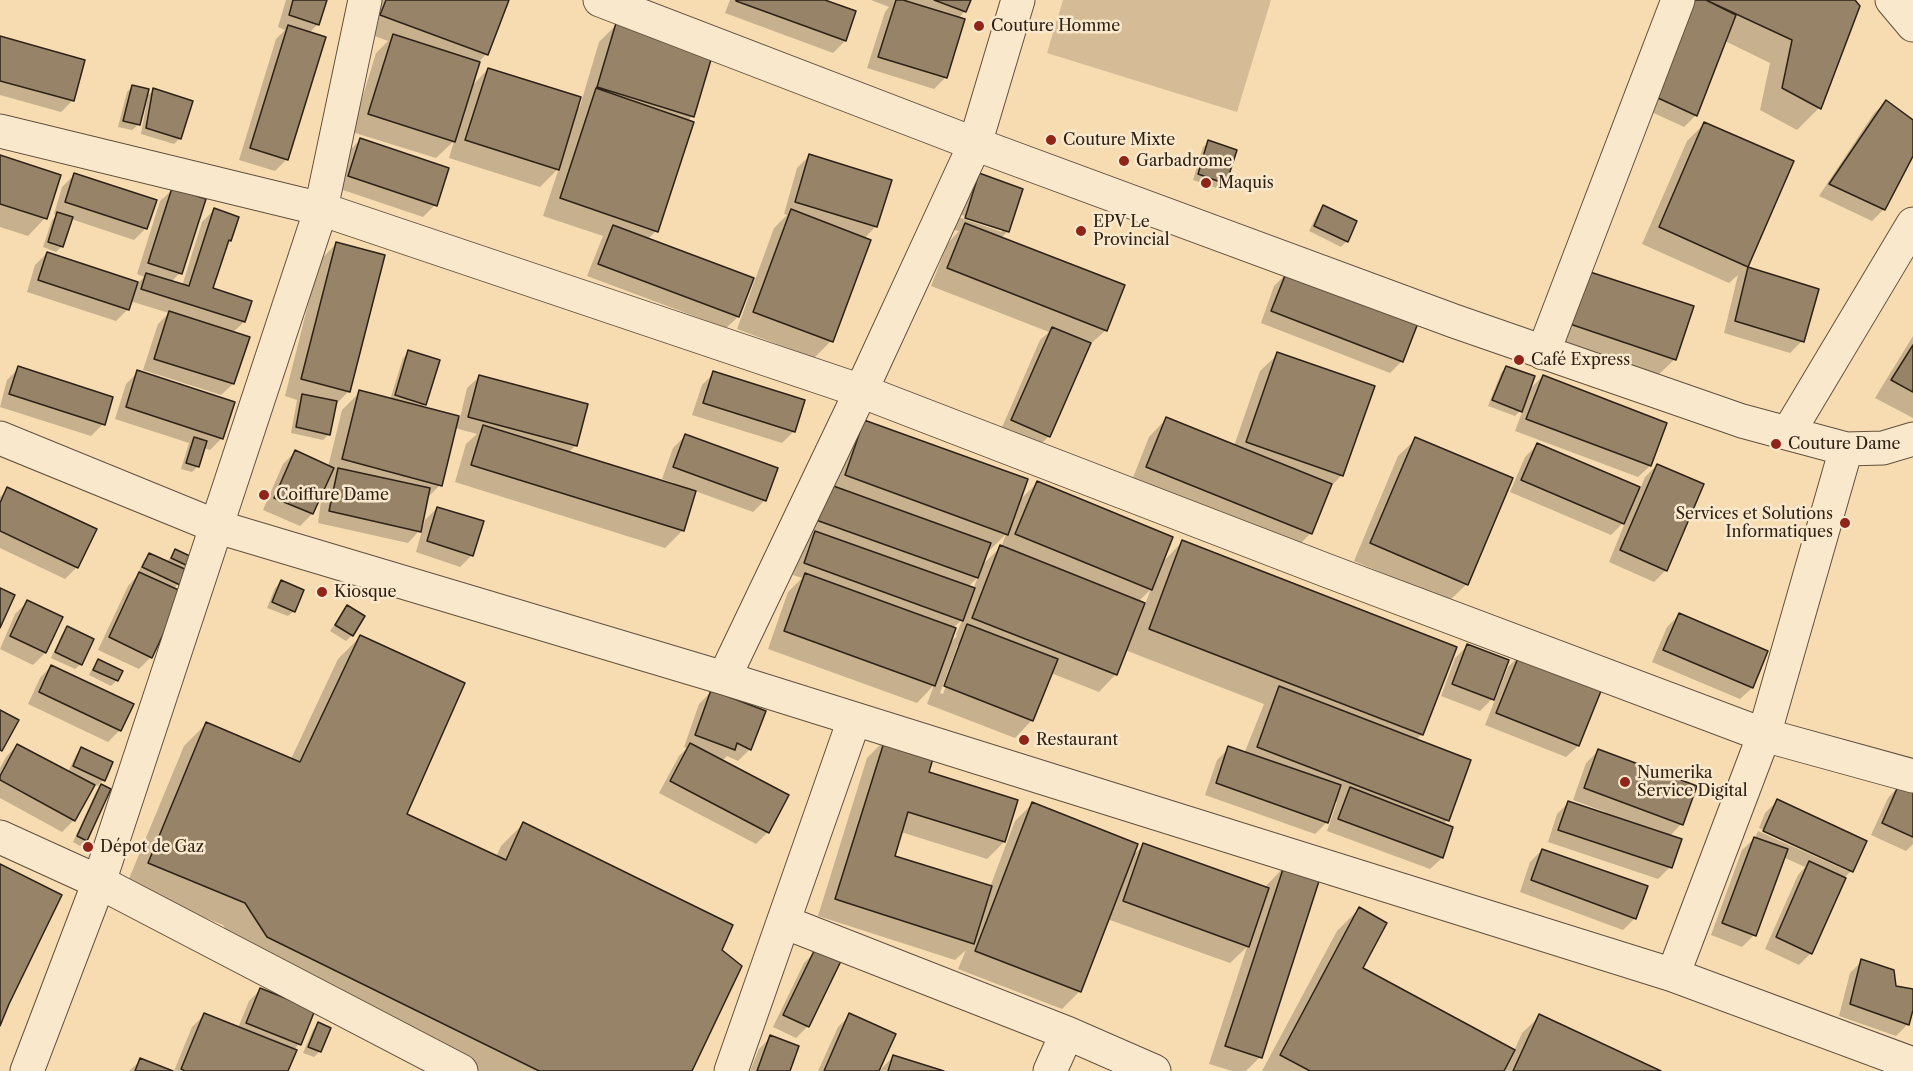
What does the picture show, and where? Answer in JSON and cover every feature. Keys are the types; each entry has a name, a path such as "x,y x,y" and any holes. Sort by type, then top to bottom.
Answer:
{"street":[{"path":"27,1071 99,882 218,527 321,209 364,0"},
{"path":"600,0 975,144 1543,353 1742,421 1846,449 1883,448 1913,439"},
{"path":"724,678 861,391 975,144 1018,0"},
{"path":"1543,353 1678,0"},
{"path":"1892,0 1913,25"},
{"path":"0,131 321,209 861,391 1764,735 1913,776"},
{"path":"1788,434 1913,224"},
{"path":"0,438 218,527 724,678 1673,975 1913,1064"},
{"path":"1673,975 1764,735 1846,449"},
{"path":"731,1071 854,720"},
{"path":"0,837 99,882 461,1071"},
{"path":"784,922 1066,1033 1154,1071"},
{"path":"1050,1071 1066,1033"}],"shaded area":[{"path":"1063,0 1271,0 1237,112 1047,53"}],"building":[{"path":"293,0 327,0 319,25 289,15"},
{"path":"386,0 509,0 488,55 380,15"},
{"path":"736,0 825,0 856,11 846,41"},
{"path":"896,0 903,0 965,19 947,78 878,57"},
{"path":"934,0 971,0 966,12"},
{"path":"1681,0 1706,0 1736,15 1697,116 1645,92"},
{"path":"1706,0 1855,0 1860,6 1821,109 1782,88 1792,40"},
{"path":"616,23 713,53 694,117 597,87"},
{"path":"288,25 326,37 288,160 250,148"},
{"path":"393,34 480,62 455,142 368,114"},
{"path":"0,36 85,60 74,101 0,81"},
{"path":"488,68 581,97 559,170 465,140"},
{"path":"132,85 149,89 140,125 123,121"},
{"path":"153,88 193,101 181,139 146,128"},
{"path":"596,88 694,122 658,232 560,198"},
{"path":"1886,100 1913,120 1913,156 1885,210 1829,184"},
{"path":"1704,122 1794,161 1748,267 1659,227"},
{"path":"360,138 449,168 437,206 348,176"},
{"path":"1208,140 1237,150 1226,184 1198,174"},
{"path":"809,154 892,180 877,227 795,202"},
{"path":"0,155 61,175 47,219 0,204"},
{"path":"74,173 157,200 147,229 65,202"},
{"path":"979,173 1023,189 1009,232 965,218"},
{"path":"172,188 206,199 182,274 148,263"},
{"path":"1323,205 1357,221 1348,242 1314,226"},
{"path":"214,208 239,217 213,288 252,301 245,322 141,289 146,273 189,286"},
{"path":"791,209 871,240 833,342 753,312"},
{"path":"57,212 73,217 63,247 48,242"},
{"path":"965,223 1125,285 1107,331 947,268"},
{"path":"613,225 754,278 739,317 598,264"},
{"path":"336,242 385,255 350,392 301,379"},
{"path":"47,252 138,282 129,310 38,280"},
{"path":"1748,267 1819,289 1804,342 1735,321"},
{"path":"1581,269 1694,306 1676,360 1564,322"},
{"path":"1286,273 1418,323 1403,362 1271,311"},
{"path":"169,311 250,337 234,384 154,359"},
{"path":"1052,327 1091,343 1050,437 1011,420"},
{"path":"1913,345 1913,392 1891,380"},
{"path":"408,350 440,360 426,405 395,395"},
{"path":"1277,352 1375,386 1343,476 1246,442"},
{"path":"18,366 113,397 105,425 9,394"},
{"path":"1506,366 1535,376 1522,412 1492,400"},
{"path":"137,370 235,402 223,439 126,407"},
{"path":"713,371 805,400 795,432 703,403"},
{"path":"479,375 588,404 577,446 468,417"},
{"path":"1543,375 1667,423 1651,466 1526,419"},
{"path":"359,390 459,416 442,486 342,459"},
{"path":"302,394 337,401 330,435 296,427"},
{"path":"1166,417 1332,484 1312,534 1146,467"},
{"path":"864,420 1028,479 1008,535 845,475"},
{"path":"483,425 696,491 684,531 471,465"},
{"path":"685,434 778,468 766,501 673,467"},
{"path":"194,437 207,441 199,467 186,463"},
{"path":"1415,437 1513,478 1468,585 1370,543"},
{"path":"1537,443 1640,487 1624,524 1521,480"},
{"path":"295,450 334,468 313,514 274,498"},
{"path":"1657,464 1704,484 1667,571 1620,550"},
{"path":"338,468 430,488 421,532 329,511"},
{"path":"1037,481 1173,537 1152,590 1015,534"},
{"path":"828,484 991,543 978,578 816,520"},
{"path":"7,487 97,529 78,568 0,531 0,503"},
{"path":"437,507 484,521 473,556 427,541"},
{"path":"815,531 975,588 963,621 804,563"},
{"path":"1182,540 1457,647 1423,735 1149,629"},
{"path":"1000,545 1145,603 1117,675 972,618"},
{"path":"175,549 192,557 188,566 171,558"},
{"path":"149,553 187,570 180,585 142,567"},
{"path":"139,572 183,592 152,658 109,637"},
{"path":"805,573 956,628 935,686 784,631"},
{"path":"281,580 304,590 295,612 272,602"},
{"path":"0,588 15,595 0,628"},
{"path":"27,600 63,617 46,653 10,636"},
{"path":"347,605 365,616 353,636 335,625"},
{"path":"1679,613 1768,651 1753,688 1663,650"},
{"path":"967,624 1058,659 1033,721 944,686"},
{"path":"67,626 94,639 82,665 55,652"},
{"path":"360,635 465,683 407,814 506,860 523,822 733,925 722,950 742,966 692,1071 539,1071 267,937 245,903 148,863 206,722 300,762"},
{"path":"1467,644 1509,660 1494,700 1452,684"},
{"path":"1520,653 1603,686 1579,746 1496,713"},
{"path":"98,659 123,671 118,681 93,670"},
{"path":"51,665 134,704 121,731 39,692"},
{"path":"1279,686 1471,760 1449,821 1257,747"},
{"path":"711,690 766,711 751,750 737,743 735,750 695,735"},
{"path":"0,710 19,720 2,751 0,750"},
{"path":"885,739 934,755 929,772 1018,800 1005,842 908,812 895,856 992,886 974,944 835,899"},
{"path":"690,743 789,795 769,833 670,781"},
{"path":"17,744 95,785 75,821 0,780"},
{"path":"1228,746 1341,785 1328,823 1216,783"},
{"path":"81,747 113,762 105,781 73,766"},
{"path":"1598,749 1697,786 1683,825 1584,788"},
{"path":"101,784 111,789 87,841 77,836"},
{"path":"1899,784 1913,791 1913,837 1882,823"},
{"path":"1350,787 1453,827 1443,858 1338,819"},
{"path":"1777,799 1867,841 1853,872 1763,831"},
{"path":"1568,801 1682,839 1672,868 1558,830"},
{"path":"1032,802 1138,844 1081,992 975,951"},
{"path":"1754,837 1788,849 1756,936 1722,923"},
{"path":"1143,843 1269,888 1249,947 1123,901"},
{"path":"1542,849 1648,886 1636,919 1531,880"},
{"path":"1809,861 1846,878 1812,954 1776,937"},
{"path":"0,864 62,895 0,1026"},
{"path":"1284,866 1320,878 1262,1058 1225,1046"},
{"path":"1359,907 1387,923 1363,968 1515,1050 1504,1071 1310,1071 1280,1055"},
{"path":"815,949 841,961 809,1027 783,1015"},
{"path":"1861,959 1894,970 1896,986 1913,989 1913,1010 1909,1025 1850,1004"},
{"path":"260,988 315,1010 301,1045 246,1023"},
{"path":"204,1013 297,1050 288,1071 185,1071 181,1069"},
{"path":"849,1013 896,1034 879,1071 824,1071"},
{"path":"1539,1014 1661,1071 1513,1071"},
{"path":"318,1022 331,1028 321,1052 308,1047"},
{"path":"770,1035 799,1046 790,1071 757,1071"},
{"path":"893,1055 944,1071 888,1071"},
{"path":"140,1058 173,1071 135,1071"}],"place":[{"name":"Couture Homme","path":"979,26"},
{"name":"Couture Mixte","path":"1051,140"},
{"name":"Garbadrome","path":"1124,161"},
{"name":"Maquis","path":"1206,183"},
{"name":"EPV Le Provincial","path":"1081,231"},
{"name":"Café Express","path":"1519,360"},
{"name":"Couture Dame","path":"1776,444"},
{"name":"Coiffure Dame","path":"264,495"},
{"name":"Services et Solutions Informatiques","path":"1845,523"},
{"name":"Kiosque","path":"322,592"},
{"name":"Restaurant","path":"1024,740"},
{"name":"Numerika Service Digital","path":"1625,782"},
{"name":"Dépot de Gaz","path":"88,847"}]}
